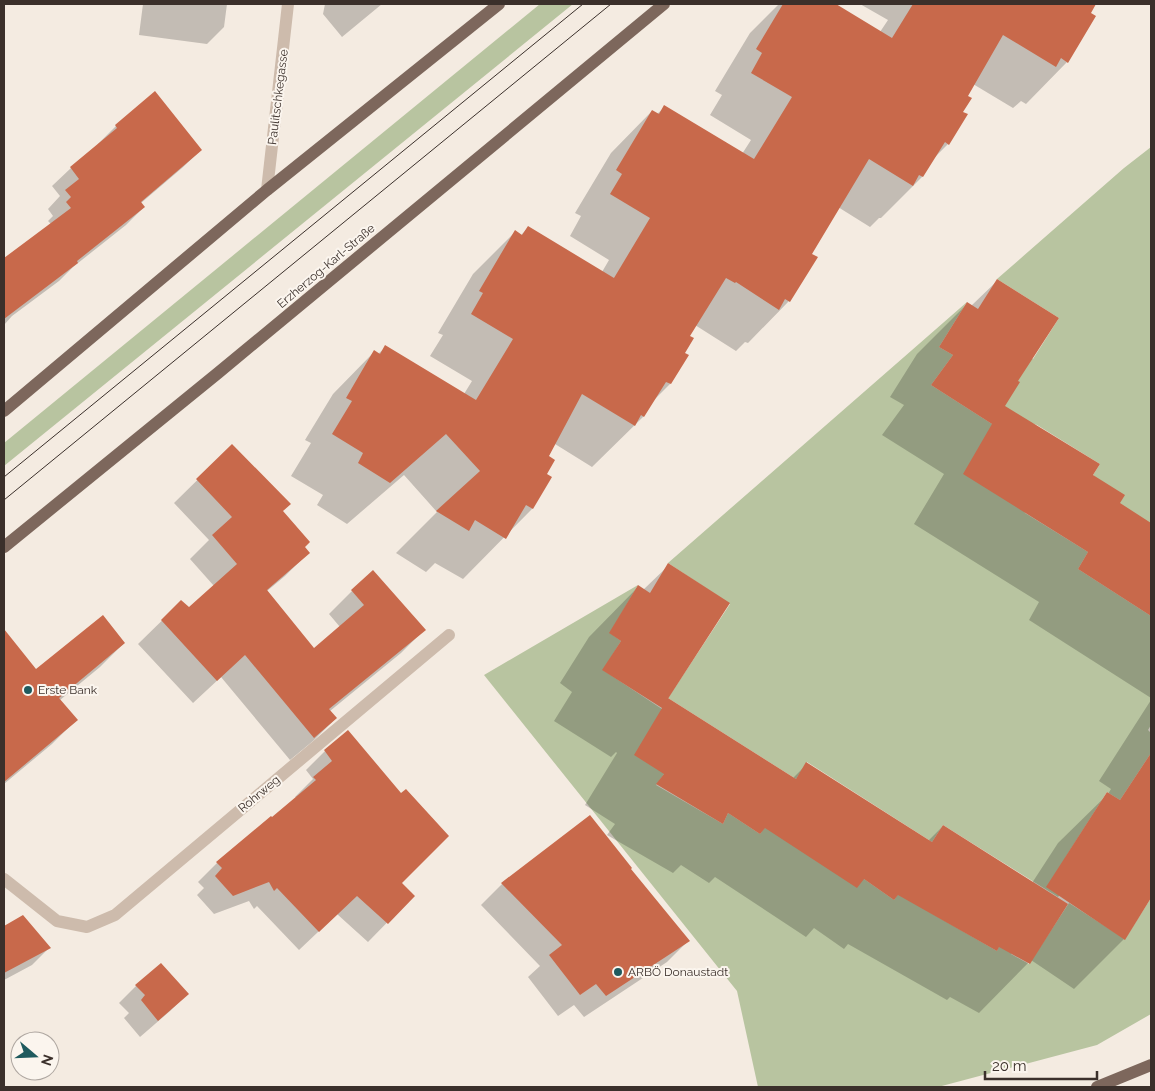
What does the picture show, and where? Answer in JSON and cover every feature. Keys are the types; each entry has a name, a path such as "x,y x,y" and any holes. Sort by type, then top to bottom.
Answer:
{"main road":[{"path":"4,411 267,190 499,4"},
{"name":"Erzherzog-Karl-Straße","path":"4,548 664,4"},
{"path":"1097,1087 1151,1065"}],"street":[{"name":"Paulitschkegasse","path":"267,190 288,4"},
{"name":"Rohrweg","path":"4,879 57,922 87,927 115,915 449,635"}],"green space":[{"path":"540,4 573,4 4,466 4,443"},
{"path":"1151,147 1151,523 1144,532 1093,475 1100,464 1037,425 1000,413 1007,375 1021,352 1033,359 1059,318 997,279 1124,168"},
{"path":"967,302 939,347 953,355 931,385 992,424 1025,513 1088,552 1078,569 1151,616 1151,725 1148,730 1151,733 1151,753 1120,800 1107,792 1065,858 1062,892 1058,897 943,825 932,842 807,762 796,779 668,698 730,604 668,563"},
{"path":"638,585 610,633 621,641 603,670 662,709 664,774 656,785 723,824 728,813 760,834 771,819 894,900 906,883 931,913 997,951 1001,941 1013,947 1011,954 1029,964 1069,903 1125,939 1151,898 1151,1014 1097,1045 938,1087 758,1087 737,991 484,675"}],"building":[{"path":"783,4 836,4 892,38 913,4 1096,4 1091,13 1096,16 1068,63 1061,58 1056,67 1003,35 968,96 972,98 963,112 968,114 949,145 945,142 923,177 919,175 913,186 869,159 812,254 818,257 790,302 785,299 779,310 736,282 726,278 690,336 694,338 685,353 689,355 671,384 666,382 644,417 641,415 635,426 582,394 549,456 555,460 547,474 552,477 533,509 526,505 506,539 475,520 469,531 436,511 480,471 446,434 390,483 358,463 363,453 332,434 352,401 346,398 374,350 380,354 385,345 476,400 513,339 471,314 483,293 479,291 515,230 522,235 528,226 614,278 650,218 610,194 622,174 616,170 652,110 659,114 664,105 754,159 792,97 751,73 762,53 756,49"},
{"path":"155,91 202,150 141,202 145,207 77,261 78,263 4,319 4,258 71,208 66,202 71,197 65,190 79,179 70,167 117,128 115,125"},
{"path":"997,279 1059,318 1018,381 1020,382 1005,406 1100,464 1093,475 1125,495 1120,503 1151,523 1151,616 1078,569 1088,552 963,474 992,424 931,385 953,355 939,347 967,302 978,309"},
{"path":"232,444 291,504 283,511 310,542 305,547 310,553 267,590 314,648 364,605 351,590 373,570 426,630 329,709 337,718 314,738 245,655 217,681 161,620 181,600 189,607 237,564 212,535 232,517 196,479"},
{"path":"668,563 730,603 662,708 602,670 621,641 609,633 638,585 650,593"},
{"name":"Erste Bank","path":"103,615 125,643 59,698 78,720 4,782 4,629 36,669"},
{"path":"668,698 796,779 806,762 932,842 943,825 1068,904 1030,964 999,947 997,951 898,895 894,900 864,879 857,888 765,828 760,834 728,813 723,824 656,784 664,774 634,755"},
{"path":"348,730 401,793 406,789 449,836 402,883 415,896 388,924 357,896 319,932 277,888 274,891 269,882 233,896 215,876 222,868 216,862 316,780 313,777 332,761 324,750"},
{"path":"1151,753 1151,898 1125,940 1046,887 1107,792 1120,800"},
{"path":"590,815 690,941 606,996 596,984 580,995 549,955 562,945 501,883"},
{"path":"23,915 51,948 4,973 4,926"},
{"path":"161,963 189,994 158,1021 141,1000 145,995 135,985"}],"tram line":[{"path":"4,477 583,4"},
{"path":"4,500 611,4"}],"place":[{"name":"Erste Bank","path":"28,690"},
{"name":"ARBÖ Donaustadt","path":"618,972"}]}
